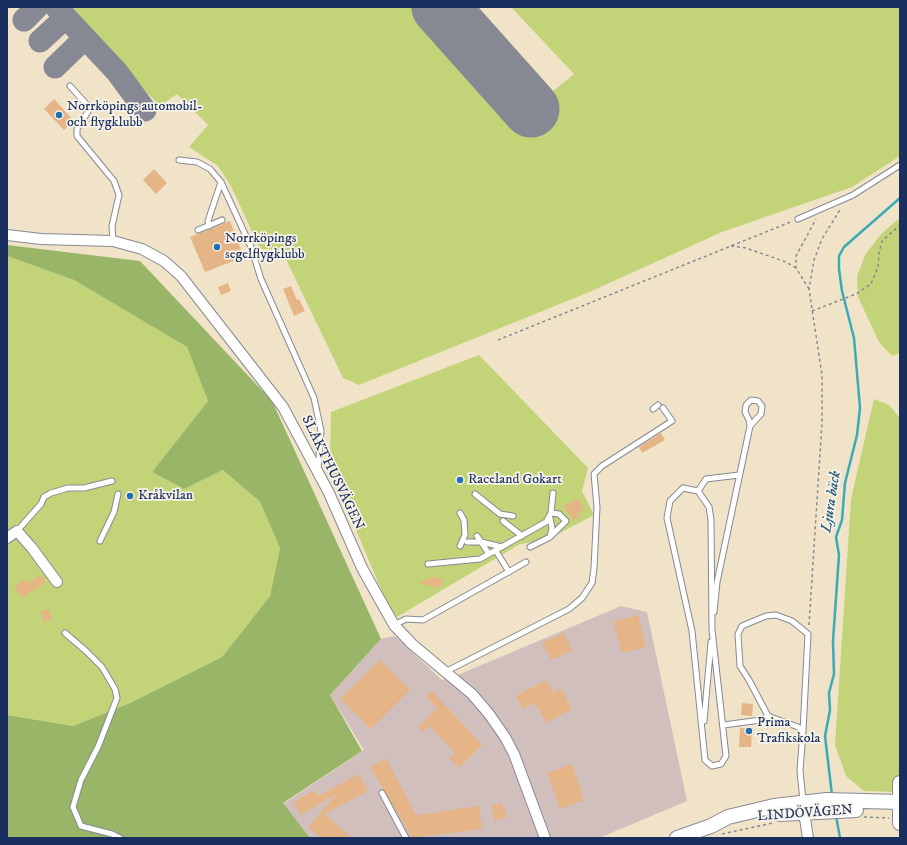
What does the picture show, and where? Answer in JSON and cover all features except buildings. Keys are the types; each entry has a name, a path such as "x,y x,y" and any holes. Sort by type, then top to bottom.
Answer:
{"main road":[{"path":"899,811 900,783"},
{"name":"LINDÖVÄGEN","path":"677,838 716,830 757,817 804,807 833,805 899,811"}],"street":[{"name":"SLAKTHUSVÄGEN","path":"7,235 41,239 114,241 142,249 164,261 181,276 283,407 329,493 362,568 394,625 412,644 472,694 489,714 505,737 514,754 545,838"},
{"path":"7,538 17,531 32,548 57,582"},
{"path":"804,807 808,838"}],"lane":[{"path":"70,86 88,106 89,110 77,129 77,136 114,181 119,195 112,226 114,241"},
{"path":"179,160 197,162 210,169 221,182 251,247 261,280 314,398 321,431 318,472"},
{"path":"798,219 853,194 900,164"},
{"path":"209,226 208,221 221,182"},
{"path":"198,230 222,220"},
{"path":"703,734 717,582 750,426 745,412 746,405 751,400 758,401 762,406 761,414 750,426"},
{"path":"445,672 569,610 582,598 592,583 594,568 597,507 594,474 602,466 672,421 660,406 653,409"},
{"path":"698,490 706,478 739,475"},
{"path":"17,531 41,504 44,497 51,493 68,488 84,488 112,482"},
{"path":"683,488 698,490 709,507 711,520 712,630 726,756 721,764 712,766 706,760 692,631 667,518 670,501 683,488"},
{"path":"550,537 552,528 551,516 553,493"},
{"path":"100,541 114,512 118,494"},
{"path":"475,494 500,514 514,516"},
{"path":"460,513 464,520 465,535 460,546"},
{"path":"428,564 472,561 496,551 546,522 551,516 559,514 566,521 563,526 550,537 530,547"},
{"path":"503,521 522,536"},
{"path":"477,536 490,554"},
{"path":"467,542 481,542 502,547"},
{"path":"496,551 509,572"},
{"path":"394,625 406,619 423,620 526,562"},
{"path":"803,731 798,727 768,716 740,666 738,634 742,626 766,616 776,615 792,621 808,634 803,731 800,771 804,807"},
{"path":"65,633 102,667 115,689 117,698 98,747 81,780 73,807 81,826 112,834 120,838"},
{"path":"723,725 761,720 768,716"},
{"path":"382,793 406,838"}],"path":[{"path":"84,120 129,126"},
{"path":"808,634 822,424 822,375 809,289 814,260 822,239 836,215 853,194"},
{"path":"796,268 796,256 801,244 814,221 828,206"},
{"path":"498,340 798,219"},
{"path":"812,310 865,290 874,279 882,242 900,225"},
{"path":"729,246 746,248 786,262 796,268 809,289"},
{"path":"862,817 899,811"},
{"path":"716,830 779,822"}],"shaded area":[{"path":"621,606 647,612 687,801 599,838 310,838 283,804 364,750 330,695 381,639 395,636 442,680 458,675"}],"green space":[{"path":"64,7 411,7 514,123 574,74 511,7 900,7 900,156 852,187 722,232 587,293 359,385 343,378 283,253 269,249 260,249 231,186 218,166 189,147 208,125 177,94 160,106"},
{"path":"900,218 900,353 892,356 879,342 858,297 857,277 865,255 882,233"},
{"path":"7,245 140,261 272,401 381,639 330,695 362,751 283,803 310,838 7,838 7,715 73,726 130,703 222,657 270,596 280,548 260,502 223,470 184,489 152,472 208,401 187,347 74,280 7,256"},
{"name":"Kråkvilan","path":"7,256 74,280 187,347 208,401 152,472 184,489 223,470 260,502 280,548 270,596 222,657 130,703 73,726 7,715"},
{"name":"Raceland Gokart","path":"479,355 588,468 582,491 594,515 547,540 520,544 397,617 388,606 330,468 331,412"},
{"path":"874,399 889,405 900,418 900,792 864,791 846,776 835,745 851,499"}],"waterway":[{"name":"Ljura bäck","path":"832,795 825,736 830,710 829,693 834,674 833,641 839,555 836,537 842,520 845,483 857,435 860,408 854,338 842,291 839,256 844,247 900,198"},
{"name":"Ljura bäck","path":"836,816 840,838"}],"taxiway":[{"path":"24,20 37,7"},
{"path":"56,7 117,72 145,110"},
{"path":"40,41 65,18"},
{"path":"55,67 85,38"}],"runway":[{"path":"440,7 531,109"}],"place":[{"name":"Norrköpings automobil- och flygklubb","path":"59,115"},
{"name":"Norrköpings segelflygklubb","path":"217,247"},
{"name":"Raceland Gokart","path":"460,480"},
{"name":"Kråkvilan","path":"130,496"},
{"name":"Prima Trafikskola","path":"749,731"}]}
